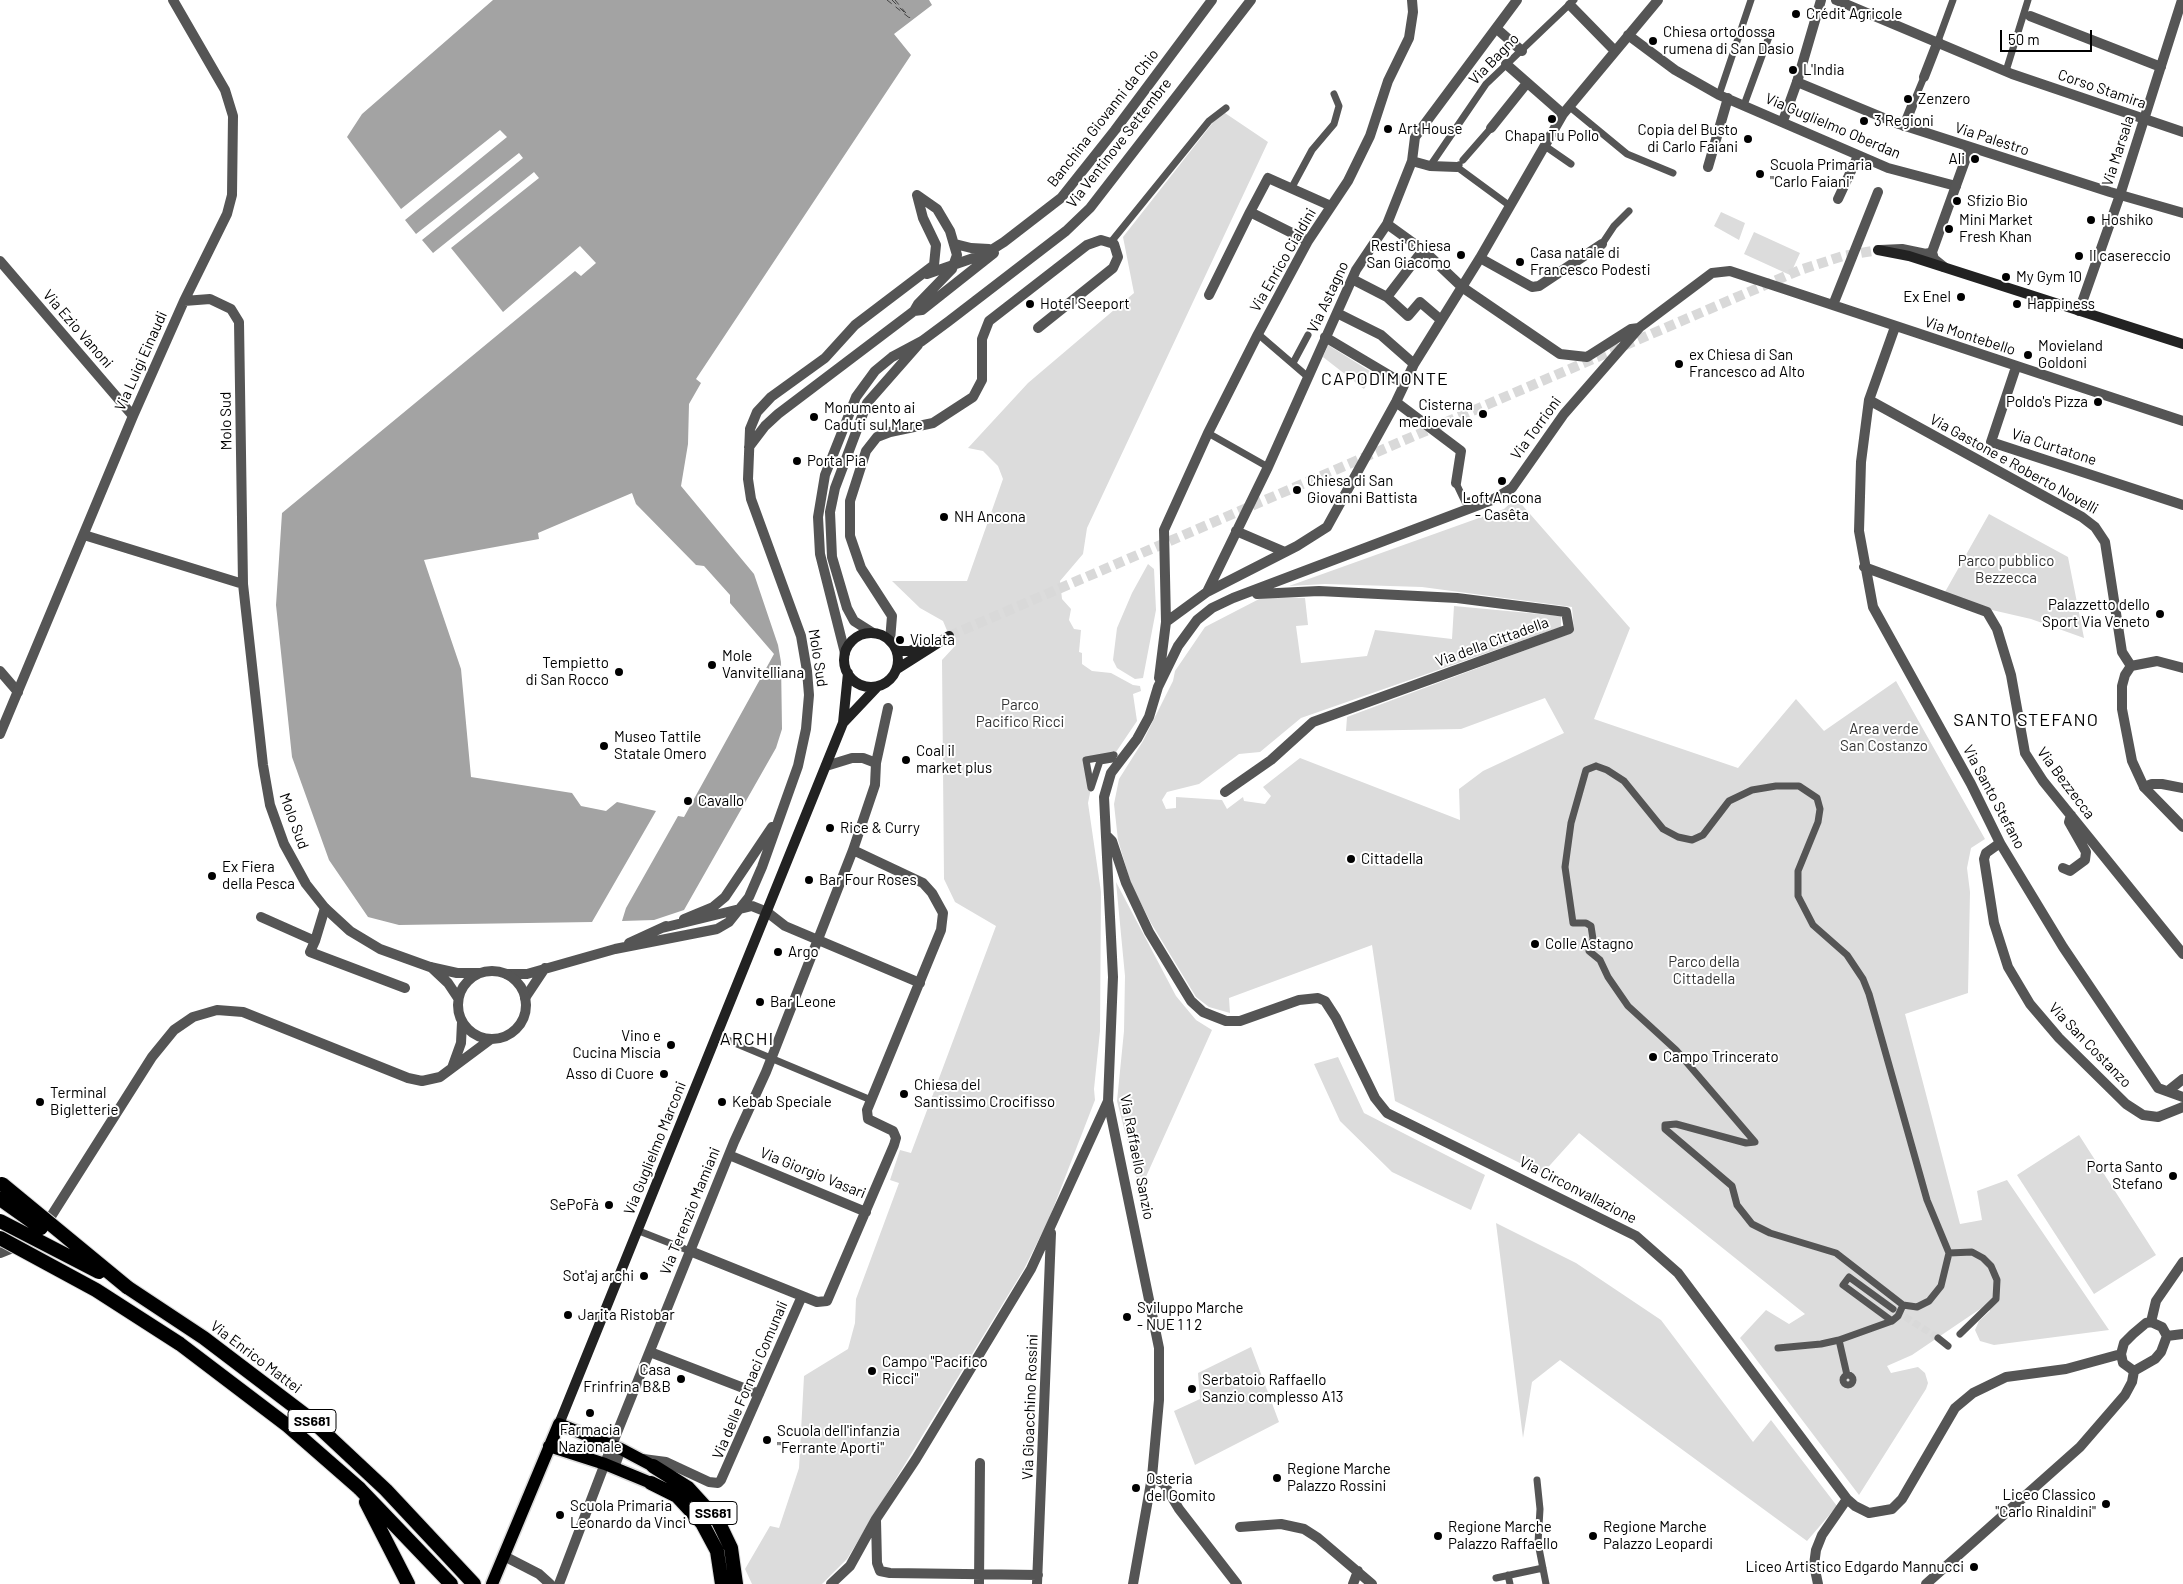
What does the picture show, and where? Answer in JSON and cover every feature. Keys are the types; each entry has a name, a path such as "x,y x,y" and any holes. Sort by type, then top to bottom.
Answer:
{"highway":[{"path":"0,1181 16,1197 127,1286"},
{"path":"0,1199 127,1286"},
{"name":"Via Enrico Mattei","path":"0,1221 127,1286 204,1338 308,1417 381,1484 474,1584"},
{"name":"SS681","path":"0,1238 96,1290 180,1344 281,1421 359,1488 451,1584"},
{"name":"SS681","path":"648,1463 688,1488 718,1521 731,1548 736,1584"},
{"name":"SS681","path":"651,1483 676,1496 702,1523 717,1551 722,1584"},
{"name":"SS681","path":"359,1488 408,1584"}],"main road":[{"path":"1878,250 1909,256 2183,344"},
{"path":"845,653 854,640 862,635 873,633 890,641 897,651 896,669"},
{"name":"Via Guglielmo Marconi","path":"843,723 878,686 890,680 896,669 950,636 910,651 897,651"},
{"name":"Via Guglielmo Marconi","path":"492,1584 639,1231 843,723 848,673 845,666 845,653"},
{"path":"848,673 860,684 878,686"},
{"path":"559,1424 616,1447 648,1463"},
{"path":"550,1446 609,1466 651,1483"}],"street":[{"name":"Via Luigi Einaudi","path":"0,734 184,301 227,214 232,195 233,116 225,90 173,0"},
{"name":"Banchina Giovanni da Chio","path":"922,276 993,249 1050,208 1070,189 1212,0"},
{"name":"Via Ventinove Settembre","path":"825,475 850,412 869,379 892,357 922,341 1066,231 1090,208 1251,0"},
{"name":"Via Enrico Cialdini","path":"1166,622 1164,530 1208,434 1258,334 1308,241 1348,182 1370,136 1388,81 1409,38 1413,12 1412,0"},
{"name":"Via Astagno","path":"1207,592 1268,467 1352,279 1387,224 1412,161 1415,137 1517,0"},
{"path":"1158,686 1166,622 1207,592 1285,552 1328,527 1396,402 1414,364 1480,258 1566,110 1658,0"},
{"path":"1708,167 1723,96 1751,0"},
{"path":"1783,121 1797,82 1821,0"},
{"path":"1836,0 1938,41"},
{"path":"1904,126 1953,0"},
{"path":"2009,73 2028,0"},
{"name":"Via Marsala","path":"2079,311 2120,195 2182,0"},
{"name":"Via Bagno","path":"1430,166 1486,84 1572,2 1615,51"},
{"path":"2030,16 2161,67"},
{"path":"1497,29 1522,51"},
{"path":"1744,105 1770,34"},
{"name":"Via Guglielmo Oberdan","path":"1628,35 1674,70 1723,96 1888,168 1956,186"},
{"name":"Corso Stamira","path":"1938,41 2009,73 2183,132"},
{"path":"1506,64 1527,83 1626,154 1672,173"},
{"name":"Via Palestro","path":"1797,82 1904,126 2120,195 2183,213"},
{"path":"1460,164 1527,83"},
{"path":"1291,189 1312,150 1334,124 1339,106 1334,94"},
{"path":"1111,242 1209,121 1226,108"},
{"path":"1545,146 1571,164"},
{"path":"1944,267 1934,260 1932,252 1970,147"},
{"path":"1838,199 1858,156"},
{"path":"1412,161 1430,166 1460,164 1510,206"},
{"path":"1209,295 1268,178 1331,206"},
{"path":"1834,305 1878,192"},
{"name":"Banchina Giovanni da Chio","path":"767,545 751,499 748,448 750,429 757,412 771,397 825,358 855,325 922,276 934,265 937,254 934,237 923,218 917,195 937,209 956,244"},
{"path":"1480,258 1532,287 1539,286 1602,244 1614,226 1629,211"},
{"path":"1250,212 1308,241"},
{"path":"1387,224 1424,250 1462,286 1560,354 1587,357 1631,329 1640,327"},
{"path":"890,641 892,616 861,568 850,536 850,501 866,451 877,437 890,432 933,423 973,396 982,380 982,339 989,321 1087,245 1101,240 1111,242 1116,247 1118,254 1117,262 1113,268 1038,328"},
{"name":"Banchina Giovanni da Chio","path":"914,311 922,310 967,276 1004,242"},
{"path":"955,264 956,244 971,248 993,249"},
{"path":"1878,250 1902,248 1926,254 1932,252"},
{"path":"1387,297 1424,250"},
{"name":"Via Ezio Vanoni","path":"0,261 134,416"},
{"name":"Banchina Giovanni da Chio","path":"748,448 764,426 778,414 914,311 918,304 943,281 955,264"},
{"name":"Via Torrioni","path":"1158,686 1178,646 1197,620 1212,608 1492,500 1512,488 1564,414 1640,327 1712,273 1730,271 1834,305"},
{"path":"1352,279 1387,297 1408,316 1420,302 1441,320"},
{"name":"Molo Sud","path":"184,301 210,299 231,309 239,322 243,584 270,805 284,844 306,884 326,908 350,931 380,949 430,967 457,973 498,972 526,974 615,949 717,929 729,922 742,908 762,867 804,741 808,708 808,681 801,636 767,545"},
{"name":"Via Montebello","path":"1834,305 2183,422"},
{"path":"1337,313 1381,335 1414,364"},
{"name":"Via Santo Stefano","path":"1895,327 1869,400 1861,462 1859,531 1864,567 1873,607 1971,784 2000,842 2063,947 2158,1088 2183,1097"},
{"path":"1258,334 1308,377"},
{"path":"1292,363 1308,335"},
{"path":"1325,338 1404,384"},
{"name":"Via Ventinove Settembre","path":"873,633 859,625 850,614 832,557 830,512 842,466 866,403 922,341"},
{"name":"Via Curtatone","path":"2016,367 1991,442 2183,505"},
{"name":"Via Gastone e Roberto Novelli","path":"1869,400 2096,526 2106,542 2122,652 2131,666"},
{"path":"1396,402 1460,451 1456,483 1464,502 1473,500 1476,506"},
{"path":"1208,434 1268,467"},
{"name":"Via Guglielmo Marconi","path":"825,475 818,517 820,554 845,653"},
{"path":"1236,531 1285,552"},
{"path":"84,535 243,584"},
{"name":"Via Bezzecca","path":"1864,567 1988,612 1997,629 2011,675 2025,753 2071,815 2183,954"},
{"name":"Via della Cittadella","path":"1225,792 1270,760 1313,722 1569,629 1566,612 1457,598 1319,591 1275,592 1234,598"},
{"path":"1166,622 1178,646"},
{"path":"2183,668 2157,660 2131,666 2125,674 2122,686 2122,709 2132,761 2144,787 2183,827"},
{"path":"0,671 18,692"},
{"name":"Via Raffaello Sanzio","path":"1133,1584 1152,1477 1159,1400 1159,1348 1108,1101 1114,977 1104,797 1111,773 1137,739 1145,724 1158,686"},
{"name":"Via Terenzio Mamiani","path":"559,1584 609,1466 650,1352 690,1251 771,1058 853,850 872,797 876,763 888,708"},
{"path":"1114,755 1112,758 1100,761 1091,788 1086,760 1114,755"},
{"path":"826,766 852,758 863,758 876,763"},
{"path":"1596,766 1607,770 1624,782 1663,829 1678,837 1692,840 1703,835 1729,802 1752,790 1776,786 1799,786 1817,798 1820,809 1818,822 1798,872 1798,896 1813,925 1847,956 1863,979 1927,1200 1949,1253 1946,1273 1937,1292 1929,1301 1916,1307 1903,1305 1836,1254 1770,1233 1752,1224 1738,1205 1732,1186 1665,1129 1665,1125 1670,1124 1746,1143 1755,1142 1676,1050 1628,1006 1600,960 1589,951 1594,932 1591,926 1577,923 1565,867 1571,823 1586,770 1596,766"},
{"path":"2144,787 2152,784 2162,784 2183,788"},
{"name":"Molo Sud","path":"615,949 713,907 725,897 751,861 783,808"},
{"path":"2063,868 2070,871 2077,868 2085,860 2086,852 2069,822 2071,815"},
{"name":"Via Circonvallazione","path":"1106,835 1112,841 1126,883 1149,932 1191,1001 1203,1012 1226,1021 1240,1021 1300,1000 1309,998 1325,1001 1336,1018 1375,1098 1387,1113 1636,1236 1678,1273 1846,1499 1869,1512 1892,1509 1910,1487 1955,1408 1973,1393 2006,1376 2066,1369 2121,1354"},
{"name":"Via San Costanzo","path":"2000,842 1986,853 1984,859 1994,923 2008,967 2030,1004 2058,1038 2126,1104 2143,1115 2158,1117 2183,1107"},
{"name":"Via Giorgio Vasari","path":"729,1155 866,1212 896,1138 890,1128 868,1118 866,1113 944,922 941,908 923,883 853,850"},
{"name":"Molo Sud","path":"662,928 716,917 752,906 767,912"},
{"path":"326,908 310,952 405,988"},
{"path":"767,912 785,926 920,983"},
{"path":"261,917 315,941"},
{"name":"Molo Sud","path":"430,967 448,983 458,998 459,1015 462,1022"},
{"path":"0,1253 25,1243 50,1218 152,1057 174,1030 193,1017 217,1010 242,1012 416,1080 434,1080 491,1039 510,1034 518,1027 524,1013 525,998 545,968"},
{"path":"458,998 462,988 470,979 480,973"},
{"path":"506,974 515,980 525,998"},
{"path":"462,1022 470,1031 480,1037 491,1039"},
{"path":"452,1068 461,1043 462,1022"},
{"path":"718,1036 871,1100"},
{"path":"2168,1091 2183,1079"},
{"path":"831,1584 850,1566 876,1519 916,1459 1031,1269 1051,1231 1108,1101"},
{"name":"Via delle Fornaci Comunali","path":"639,1231 821,1303 829,1299 866,1212"},
{"name":"Via Gioacchino Rossini","path":"1038,1580 1051,1231"},
{"path":"1949,1253 1972,1252 1983,1258 1991,1266 1997,1280 1996,1299 1960,1334"},
{"path":"2151,1322 2156,1301 2183,1262"},
{"path":"1892,1321 1843,1286 1849,1277 1894,1309"},
{"name":"Via delle Fornaci Comunali","path":"648,1463 666,1462 705,1481 718,1483 726,1474 802,1296"},
{"path":"1778,1348 1814,1345 1839,1340 1892,1321 1898,1316 1903,1305"},
{"path":"1926,1584 2086,1440 2125,1395 2132,1382 2134,1371 2155,1359 2161,1352 2167,1336 2162,1326 2151,1322 2146,1323 2124,1344 2121,1354 2123,1363 2134,1371"},
{"path":"2167,1336 2183,1334"},
{"path":"1938,1338 1948,1346"},
{"path":"1839,1340 1847,1375"},
{"path":"650,1352 759,1394"},
{"path":"979,1580 980,1463"},
{"path":"1152,1477 1164,1484 1237,1584"},
{"path":"1537,1480 1540,1509 1538,1543 1546,1584"},
{"path":"1818,1584 1814,1564 1816,1550 1822,1536 1846,1499"},
{"path":"876,1519 877,1563 880,1571 979,1580 1038,1580"},
{"path":"1240,1526 1281,1524 1296,1526 1318,1538 1372,1584"},
{"path":"504,1556 539,1574 550,1584"},
{"path":"1496,1578 1543,1568"},
{"path":"1353,1584 1358,1571"},
{"path":"1508,1575 1510,1584"}],"green space":[{"name":"Parco Pacifico Ricci","path":"1222,111 1268,142 1087,528 1083,554 1060,581 1062,599 1071,609 1069,620 1074,629 1081,630 1079,652 1082,653 1082,664 1092,671 1111,673 1133,685 1140,686 1141,691 1133,694 1137,721 1114,755 1086,760 1091,788 1088,803 1101,892 1100,1031 1094,1089 1095,1100 1049,1219 1024,1269 847,1559 822,1584 752,1584 745,1569 770,1526 779,1528 799,1468 804,1376 848,1349 855,1323 856,1299 899,1183 890,1180 900,1150 911,1153 996,926 955,902 944,879 942,660 954,647 943,621 920,608 892,581 967,581 1003,479 998,466 983,451 968,448 1028,383 1134,293 1123,237"},
{"path":"1721,212 1745,223 1739,240 1714,226"},
{"path":"1754,232 1800,253 1790,275 1744,254"},
{"path":"1328,345 1373,373 1364,389 1323,357"},
{"name":"Parco della Cittadella","path":"1516,498 1630,628 1594,719 1738,768 1796,699 1824,731 1896,681 1985,839 1971,848 1967,868 1970,892 1968,993 1905,1014 1960,1224 1982,1220 1977,1191 2007,1180 2109,1330 1994,1345 1980,1341 1975,1330 1979,1321 1990,1311 1986,1305 1912,1355 1887,1366 1891,1373 1918,1367 1925,1373 1928,1383 1859,1495 1740,1338 1766,1310 1789,1324 1805,1314 1579,1133 1542,1174 1395,1101 1372,945 1229,998 1230,1013 1209,1007 1196,997 1151,923 1131,884 1118,840 1114,804 1119,779 1143,741 1173,681 1175,671 1205,627 1263,597 1305,598 1308,625 1296,626 1301,663 1367,656 1375,630 1452,639 1454,606 1561,616 1561,627 1301,718 1260,752 1239,754 1199,784 1167,792 1162,800 1166,809 1176,808 1176,797 1222,800 1227,809 1243,797 1244,801 1265,804 1271,796 1263,787 1300,758 1460,820 1459,789 1483,771 1564,733 1545,698 1461,729 1346,731 1347,717 1574,632 1572,607 1422,587 1325,584 1289,586 1504,509"},
{"name":"Parco pubblico Bezzecca","path":"1989,514 2068,557 2084,638 2031,619 1992,610 1945,592"},
{"path":"1148,564 1154,569 1156,610 1143,678 1135,679 1117,668 1113,660 1117,628 1132,593"},
{"path":"1116,882 1176,996 1196,1020 1212,1030 1140,1190 1117,1101 1124,1031 1125,976"},
{"path":"1338,1057 1364,1113 1485,1175 1471,1210 1392,1172 1340,1121 1314,1064"},
{"path":"2079,1135 2156,1255 2094,1294 2017,1175"},
{"path":"1496,1223 1576,1263 1661,1320 1753,1442 1771,1420 1837,1506 1807,1541 1560,1360 1532,1382 1523,1438"},
{"path":"1251,1347 1279,1422 1195,1465 1174,1411 1200,1399 1198,1373"}],"shaded area":[{"path":"493,0 929,0 932,5 894,34 911,55 696,379 701,383 689,404 688,444 681,486 754,574 778,645 781,662 782,729 776,748 684,910 654,920 622,921 626,908 678,816 684,817 774,654 730,603 730,595 704,566 696,565 636,504 632,493 538,533 539,539 424,560 461,669 471,777 572,793 581,806 606,811 617,802 656,811 592,922 399,925 368,917 329,860 292,757 276,605 282,513 575,271 581,276 596,263 580,246 503,312 451,248 539,178 534,172 433,253 422,240 523,158 519,153 416,234 405,220 507,137 500,130 401,209 347,137 362,114"}],"ferry route":[{"path":"887,0 912,20"},
{"path":"892,0 906,14"},
{"path":"895,0 910,18"}],"tunnel":[{"path":"949,636 1800,270 1843,256 1878,250"},
{"path":"1896,1311 1938,1338"}],"place":[{"name":"Crédit Agricole","path":"1796,14"},
{"name":"Chiesa ortodossa rumena di San Dasio","path":"1653,41"},
{"name":"L'India","path":"1793,70"},
{"name":"Zenzero","path":"1908,99"},
{"name":"Chapa Tu Pollo","path":"1552,119"},
{"name":"3 Regioni","path":"1864,121"},
{"name":"Art House","path":"1388,129"},
{"name":"Copia del Busto di Carlo Faiani","path":"1748,139"},
{"name":"Ali","path":"1975,159"},
{"name":"Scuola Primaria \"Carlo Faiani\"","path":"1760,174"},
{"name":"Sfizio Bio","path":"1957,201"},
{"name":"Hoshiko","path":"2091,220"},
{"name":"Mini Market Fresh Khan","path":"1949,229"},
{"name":"Resti Chiesa San Giacomo","path":"1461,255"},
{"name":"Il casereccio","path":"2079,256"},
{"name":"Casa natale di Francesco Podesti","path":"1520,262"},
{"name":"My Gym 10","path":"2006,277"},
{"name":"Ex Enel","path":"1961,297"},
{"name":"Hotel Seeport","path":"1030,304"},
{"name":"Happiness","path":"2017,304"},
{"name":"Movieland Goldoni","path":"2028,355"},
{"name":"ex Chiesa di San Francesco ad Alto","path":"1679,364"},
{"name":"Poldo's Pizza","path":"2098,402"},
{"name":"Cisterna medioevale","path":"1483,414"},
{"name":"Monumento ai Caduti sul Mare","path":"814,417"},
{"name":"Porta Pia","path":"797,461"},
{"name":"Loft Ancona - Casêta","path":"1502,481"},
{"name":"Chiesa di San Giovanni Battista","path":"1297,490"},
{"name":"NH Ancona","path":"944,517"},
{"name":"Palazzetto dello Sport Via Veneto","path":"2160,614"},
{"name":"Violata","path":"900,640"},
{"name":"Mole Vanvitelliana","path":"712,665"},
{"name":"Tempietto di San Rocco","path":"619,672"},
{"name":"Museo Tattile Statale Omero","path":"604,746"},
{"name":"Coal il market plus","path":"906,760"},
{"name":"Cavallo","path":"688,801"},
{"name":"Rice & Curry","path":"830,828"},
{"name":"Cittadella","path":"1351,859"},
{"name":"Ex Fiera della Pesca","path":"212,876"},
{"name":"Bar Four Roses","path":"809,880"},
{"name":"Colle Astagno","path":"1535,944"},
{"name":"Argo","path":"778,952"},
{"name":"Bar Leone","path":"760,1002"},
{"name":"Vino e Cucina Miscia","path":"671,1045"},
{"name":"Campo Trincerato","path":"1653,1057"},
{"name":"Asso di Cuore","path":"664,1074"},
{"name":"Chiesa del Santissimo Crocifisso","path":"904,1094"},
{"name":"Terminal Bigletterie","path":"40,1102"},
{"name":"Kebab Speciale","path":"722,1102"},
{"name":"Porta Santo Stefano","path":"2173,1176"},
{"name":"SePoFà","path":"609,1205"},
{"name":"Sot'aj archi","path":"644,1276"},
{"name":"Jarita Ristobar","path":"568,1315"},
{"name":"Sviluppo Marche - NUE 1 1 2","path":"1127,1317"},
{"name":"Campo \"Pacifico Ricci\"","path":"872,1371"},
{"name":"Casa Frinfrina B&B","path":"681,1379"},
{"name":"Serbatoio Raffaello Sanzio complesso A13","path":"1192,1389"},
{"name":"Farmacia Nazionale","path":"590,1413"},
{"name":"Scuola dell'infanzia \"Ferrante Aporti\"","path":"767,1440"},
{"name":"Regione Marche Palazzo Rossini","path":"1277,1478"},
{"name":"Osteria del Gomito","path":"1136,1488"},
{"name":"Liceo Classico \"Carlo Rinaldini\"","path":"2106,1504"},
{"name":"Scuola Primaria Leonardo da Vinci","path":"560,1515"},
{"name":"Regione Marche Palazzo Raffaello","path":"1438,1536"},
{"name":"Regione Marche Palazzo Leopardi","path":"1593,1536"},
{"name":"Liceo Artistico Edgardo Mannucci","path":"1974,1567"}],"district":[{"name":"CAPODIMONTE","path":"1385,379"},
{"name":"SANTO STEFANO","path":"2026,720"},
{"name":"ARCHI","path":"747,1039"}],"park label":[{"name":"Area verde San Costanzo","path":"1884,738"}]}
